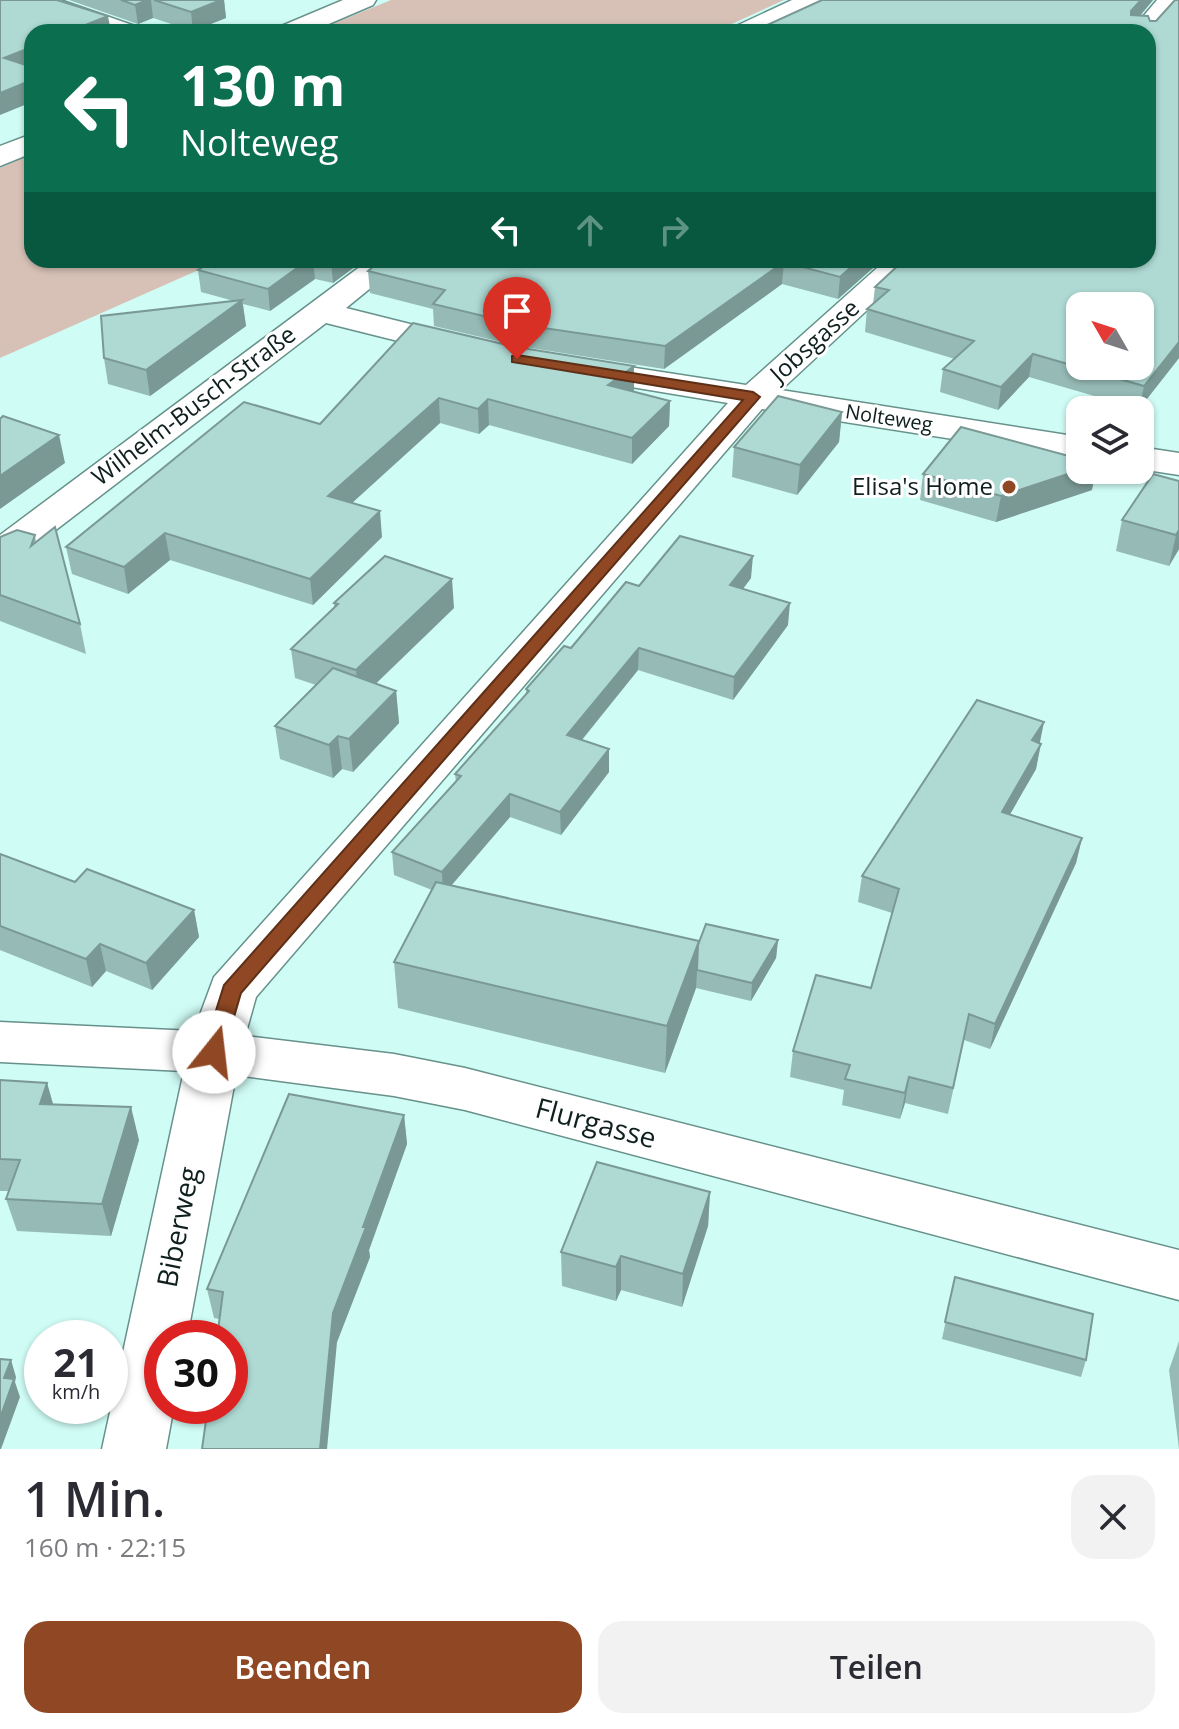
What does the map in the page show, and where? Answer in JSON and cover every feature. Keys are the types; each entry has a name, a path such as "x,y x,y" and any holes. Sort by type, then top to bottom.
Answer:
{"street":[{"path":"36,0 106,24"},
{"path":"307,24 364,0"},
{"path":"760,24 812,0"},
{"path":"1150,24 1170,0"},
{"path":"0,157 24,146"},
{"name":"Wilhelm-Busch-Straße","path":"0,554 379,268"},
{"name":"Jobsgasse","path":"214,1052 232,990 753,397 896,268"},
{"path":"321,312 487,353"},
{"name":"Nolteweg","path":"549,364 1066,446"},
{"path":"1154,460 1179,464"},
{"name":"Flurgasse","path":"0,1042 214,1052 394,1075 465,1089 1179,1275"},
{"name":"Biberweg","path":"134,1449 214,1052"}],"shaded area":[{"path":"391,0 784,0 732,24 332,24"},
{"path":"24,158 24,268 203,268 0,358 0,168"}],"building":[{"path":"0,0 57,0 108,16 88,24 24,24 24,50 4,58 24,64 24,83 0,93"},
{"path":"121,0 147,0 135,5"},
{"path":"154,0 221,0 191,12"},
{"path":"822,0 1141,0 1131,15 1148,16 1150,21 1156,21 1175,0 1179,0 1179,342 1154,373 1154,292 1066,292 1066,364 1033,354 1001,387 943,369 974,341 867,309 889,290 875,287 895,268 1156,268 1156,24 770,24"},
{"path":"201,268 297,268 268,289 198,270"},
{"path":"372,268 776,268 665,346 517,324 433,304 445,290 368,271"},
{"path":"806,268 850,268 840,277"},
{"path":"242,300 146,370 104,358 101,316"},
{"path":"413,323 516,347 634,366 608,385 670,401 632,438 488,399 478,409 439,398 328,496 380,511 310,579 165,533 124,567 66,547 244,402 320,424"},
{"path":"1123,380 1149,380 1144,386"},
{"path":"778,396 842,412 800,465 734,447"},
{"path":"3,416 59,435 0,476 0,419"},
{"path":"961,427 1066,455 1066,475 1001,496 923,474"},
{"path":"1154,474 1179,481 1179,530 1176,535 1122,520 1146,484 1154,484"},
{"path":"55,527 80,624 0,595 0,537 17,530 35,535 31,546"},
{"path":"680,536 753,556 730,585 790,603 734,677 639,648 567,735 609,749 560,812 510,794 442,872 392,852 461,776 455,774 529,691 526,689 564,646 571,648 626,582 639,586"},
{"path":"385,556 452,579 356,670 291,649 338,604 334,603"},
{"path":"333,668 396,691 349,739 338,736 329,745 275,726"},
{"path":"977,700 1044,722 1032,740 1041,744 1002,812 1082,838 995,1024 969,1014 953,1088 909,1077 905,1093 845,1079 850,1065 793,1051 816,975 871,988 899,889 862,876"},
{"path":"0,854 75,882 87,869 194,910 146,963 100,944 86,959 0,926"},
{"path":"436,882 699,941 667,1026 394,962"},
{"path":"706,924 778,940 752,983 697,970 698,945"},
{"path":"0,1080 47,1083 40,1104 131,1107 102,1204 6,1199 20,1160 0,1159"},
{"path":"289,1094 404,1115 333,1313 320,1449 202,1449 205,1424 248,1424 248,1320 219,1320 223,1292 207,1289"},
{"path":"597,1162 710,1192 683,1274 621,1256 616,1267 561,1252"},
{"path":"955,1277 1093,1314 1086,1360 945,1322"},
{"path":"0,1359 11,1360 4,1378 14,1379 0,1418"}],"place":[{"name":"Elisa's Home","path":"1009,487"}],"route":[{"path":"214,1052 232,990 753,397 517,359"}]}
